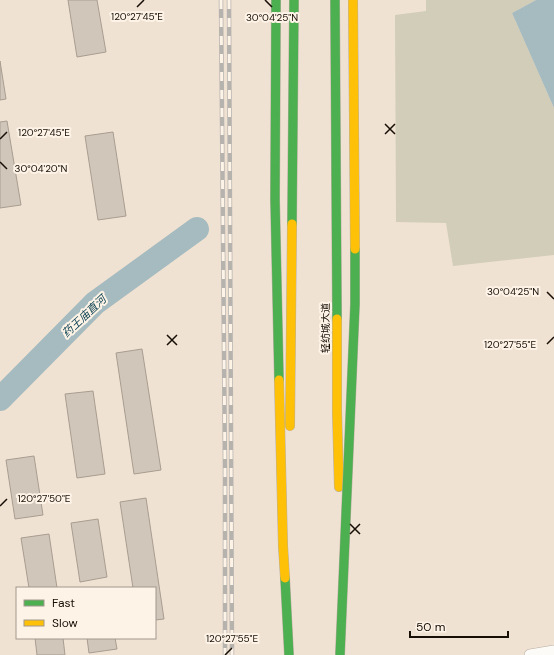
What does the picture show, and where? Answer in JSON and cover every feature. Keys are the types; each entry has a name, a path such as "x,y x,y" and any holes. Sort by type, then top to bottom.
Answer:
{"main road":[{"path":"276,0 275,199 283,546 290,655"},
{"path":"290,436 294,0"},
{"name":"轻纺城大道","path":"335,0 337,411 342,655"},
{"path":"342,655 355,304 353,0"},
{"path":"290,459 290,655"}],"street":[{"path":"530,655 554,651"}],"shaded area":[{"path":"426,0 536,0 512,13 554,108 554,255 453,266 446,223 396,222 395,15 426,11"},
{"path":"536,0 554,0 554,108 512,13"}],"building":[{"path":"68,0 97,0 106,52 77,57"},
{"path":"0,61 6,99 0,100"},
{"path":"7,121 21,205 0,208 0,122"},
{"path":"113,132 126,216 98,220 85,136"},
{"path":"142,349 161,470 134,474 116,353"},
{"path":"93,391 105,474 77,478 65,394"},
{"path":"34,456 43,515 15,519 6,460"},
{"path":"146,498 164,619 156,620 156,587 133,587 120,502"},
{"path":"98,519 107,577 80,582 71,523"},
{"path":"49,534 57,587 29,587 21,538"},
{"path":"35,639 63,639 65,655 37,655"},
{"path":"87,639 115,639 117,649 89,653"}],"waterway":[{"name":"药王庙直河","path":"0,399 95,303 197,229"}],"railway":[{"path":"221,0 225,655"},
{"path":"229,0 232,655"}],"traffic: fast":[{"path":"276,0 275,199 279,380"},
{"path":"292,224 294,0"},
{"path":"335,0 337,319"},
{"path":"340,655 355,304 355,249"},
{"path":"285,578 289,655"}],"traffic: slow":[{"path":"353,0 355,249"},
{"path":"290,426 292,224"},
{"path":"337,319 339,487"},
{"path":"279,380 285,578"}]}
